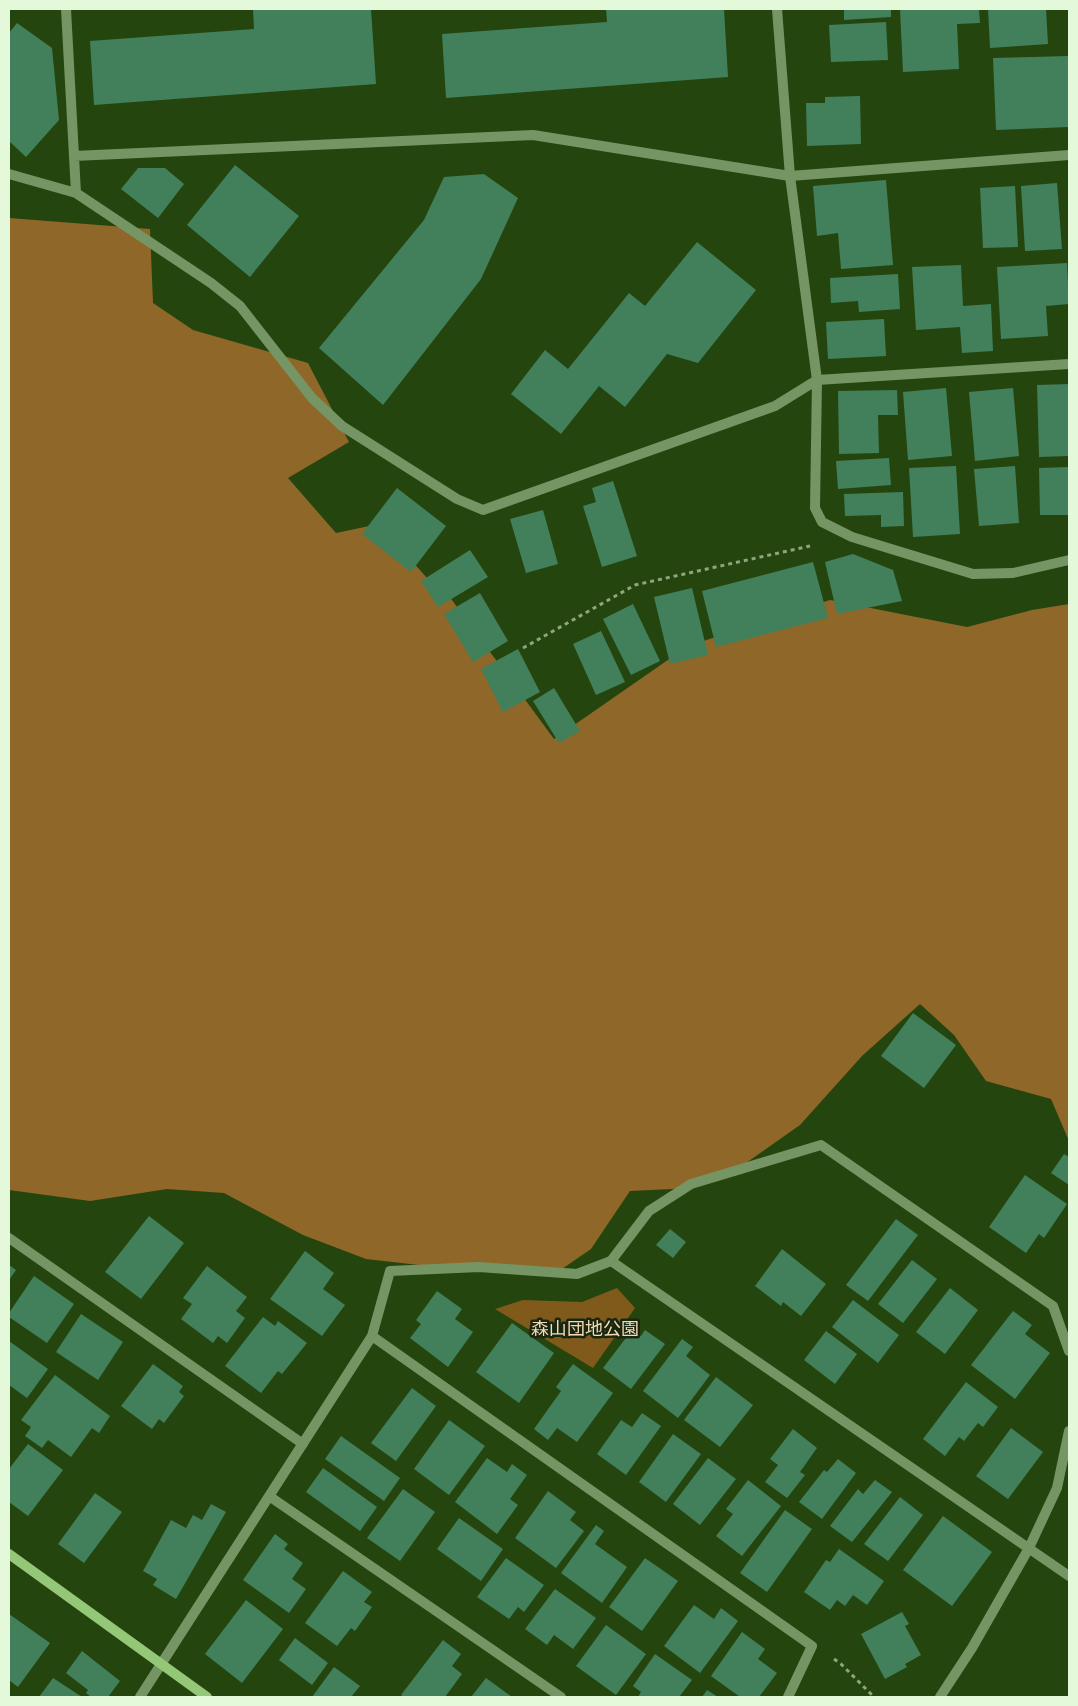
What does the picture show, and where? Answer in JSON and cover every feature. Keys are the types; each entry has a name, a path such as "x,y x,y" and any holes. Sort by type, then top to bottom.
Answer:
{"street":[{"path":"66,9 76,193"},
{"path":"776,9 790,176 816,380 815,508 822,522 852,536 973,574 1013,573 1069,560"},
{"path":"74,156 533,135 790,176 1069,155"},
{"path":"9,174 76,193 211,283 240,306 312,398 342,426 456,499 483,510 775,406 816,380 1069,364"},
{"path":"140,1697 372,1336 390,1271 479,1267 577,1274 611,1261 650,1211 690,1184 821,1145 1053,1306 1069,1351"},
{"path":"9,1238 303,1444"},
{"path":"611,1261 1069,1576"},
{"path":"372,1336 812,1646 788,1697"},
{"path":"940,1697 972,1648 1030,1548 1057,1488 1069,1431"},
{"path":"269,1496 561,1697"},
{"path":"9,1555 207,1697"}],"path":[{"path":"523,648 635,585 852,536"},
{"path":"812,1646 841,1664 874,1697"}],"green space":[{"name":"森山団地公園","path":"617,1288 635,1308 593,1368 495,1309 523,1300 582,1302"}],"shaded area":[{"path":"9,218 150,229 153,303 193,330 308,363 349,442 288,478 336,533 379,524 427,578 449,596 554,739 688,646 830,600 967,627 1032,610 1069,604 1069,1141 1051,1099 986,1081 954,1035 920,1004 862,1056 800,1125 746,1163 693,1188 630,1191 591,1249 559,1271 428,1266 366,1259 303,1235 224,1193 167,1189 90,1201 9,1190"}],"building":[{"path":"253,9 371,9 376,84 94,105 90,41 254,29"},
{"path":"606,9 724,9 728,77 446,98 442,34 607,22"},
{"path":"844,9 891,9 891,17 844,20"},
{"path":"900,9 979,9 980,23 957,24 959,69 903,72"},
{"path":"988,9 1046,9 1048,44 990,48"},
{"path":"886,22 888,60 831,62 829,25"},
{"path":"17,23 52,48 59,120 26,157 9,141 9,33"},
{"path":"1069,56 1069,127 996,130 993,58"},
{"path":"860,96 861,144 807,146 806,103 825,103 825,97"},
{"path":"235,165 299,216 250,277 187,225"},
{"path":"138,168 165,168 184,184 158,218 121,189"},
{"path":"484,174 518,198 481,279 383,405 319,348 424,220 444,177"},
{"path":"886,180 893,265 841,269 838,233 817,236 813,186"},
{"path":"1057,183 1062,249 1025,251 1021,186"},
{"path":"1015,186 1018,247 983,248 980,188"},
{"path":"697,242 756,290 698,363 667,354 625,407 599,386 561,434 511,394 545,350 568,369 629,293 645,306"},
{"path":"1067,263 1069,304 1046,306 1048,336 1001,339 997,267"},
{"path":"961,265 963,306 991,304 993,351 962,353 960,327 916,330 912,267"},
{"path":"898,274 900,309 859,312 858,301 831,303 830,278"},
{"path":"884,319 886,356 828,359 826,322"},
{"path":"1069,384 1069,456 1039,457 1037,385"},
{"path":"946,388 952,456 908,460 903,392"},
{"path":"1013,388 1019,456 975,461 969,392"},
{"path":"897,390 898,415 878,415 879,453 839,454 838,391"},
{"path":"889,458 891,485 838,489 836,461"},
{"path":"956,466 960,534 913,537 909,468"},
{"path":"1015,466 1019,523 979,526 974,469"},
{"path":"1069,467 1069,515 1040,515 1039,468"},
{"path":"613,481 637,556 602,567 583,506 596,502 592,488"},
{"path":"397,488 446,526 411,572 362,534"},
{"path":"903,492 904,526 881,527 881,515 845,516 844,494"},
{"path":"543,510 558,564 526,573 510,519"},
{"path":"470,550 488,577 438,607 421,581"},
{"path":"853,554 893,570 902,601 837,614 825,562"},
{"path":"813,562 828,618 716,647 702,591"},
{"path":"692,588 708,655 670,664 654,597"},
{"path":"480,593 508,641 473,662 444,614"},
{"path":"633,604 660,661 631,675 603,619"},
{"path":"601,631 625,682 596,695 573,644"},
{"path":"518,649 540,692 503,712 481,669"},
{"path":"554,688 580,731 559,743 533,701"},
{"path":"913,1013 956,1045 924,1088 881,1056"},
{"path":"1064,1154 1069,1157 1069,1185 1051,1173"},
{"path":"1025,1175 1067,1204 1044,1238 1039,1234 1026,1253 989,1227"},
{"path":"149,1216 184,1243 141,1299 105,1272"},
{"path":"896,1219 918,1235 868,1301 846,1285"},
{"path":"670,1229 686,1242 673,1258 656,1245"},
{"path":"782,1249 826,1284 801,1316 783,1302 781,1306 755,1286"},
{"path":"305,1251 334,1273 323,1289 345,1305 322,1336 270,1299"},
{"path":"912,1260 937,1279 903,1323 878,1304"},
{"path":"9,1265 16,1270 9,1280"},
{"path":"207,1266 247,1297 236,1311 245,1318 227,1343 218,1336 213,1343 181,1319 192,1304 183,1298"},
{"path":"34,1276 74,1304 47,1343 9,1317 9,1313"},
{"path":"950,1288 978,1310 945,1354 916,1332"},
{"path":"437,1291 462,1309 455,1319 473,1332 448,1367 410,1338 421,1324 416,1320"},
{"path":"853,1300 899,1335 878,1363 832,1327"},
{"path":"1013,1311 1032,1325 1025,1334 1050,1353 1015,1399 971,1365"},
{"path":"81,1314 123,1342 98,1380 56,1352"},
{"path":"263,1317 275,1326 278,1321 307,1343 282,1374 278,1371 261,1393 225,1366"},
{"path":"512,1323 554,1353 519,1403 476,1372"},
{"path":"632,1330 641,1336 645,1330 665,1344 631,1389 603,1368"},
{"path":"826,1331 857,1354 835,1384 804,1360"},
{"path":"682,1339 693,1347 686,1356 710,1375 678,1418 643,1391"},
{"path":"9,1341 48,1369 27,1398 9,1385"},
{"path":"153,1364 183,1386 179,1392 184,1396 164,1423 159,1419 152,1429 121,1406"},
{"path":"573,1364 613,1393 577,1442 557,1428 548,1440 534,1429 561,1391 556,1387"},
{"path":"55,1375 110,1416 99,1433 92,1428 71,1457 48,1440 42,1448 25,1436 31,1427 21,1420"},
{"path":"716,1377 753,1405 720,1447 684,1420"},
{"path":"966,1382 998,1407 983,1427 978,1423 964,1441 959,1437 945,1456 923,1439"},
{"path":"412,1388 436,1406 396,1461 371,1443"},
{"path":"642,1413 661,1426 626,1475 597,1454 621,1420 632,1427"},
{"path":"449,1420 485,1446 449,1495 414,1469"},
{"path":"1011,1428 1043,1452 1008,1499 976,1476"},
{"path":"793,1429 817,1448 800,1472 805,1475 787,1498 765,1482 778,1465 770,1459"},
{"path":"673,1434 701,1454 666,1502 639,1482"},
{"path":"341,1436 400,1478 384,1501 325,1459"},
{"path":"28,1444 63,1470 28,1516 9,1502 9,1469"},
{"path":"487,1458 507,1472 512,1464 527,1475 510,1499 518,1505 497,1534 455,1502"},
{"path":"708,1458 736,1479 700,1525 673,1504"},
{"path":"838,1459 856,1473 822,1519 799,1502 824,1470 827,1472"},
{"path":"323,1468 377,1507 360,1531 306,1492"},
{"path":"748,1480 781,1506 742,1556 716,1536 733,1514 726,1509"},
{"path":"875,1480 892,1492 852,1542 830,1526 858,1489 863,1494"},
{"path":"403,1489 435,1512 400,1561 367,1538"},
{"path":"548,1491 576,1512 570,1520 584,1531 556,1568 515,1538"},
{"path":"95,1493 122,1512 84,1563 58,1544"},
{"path":"900,1497 923,1515 888,1561 864,1544"},
{"path":"211,1504 226,1512 176,1599 153,1585 157,1579 143,1571 171,1520 186,1528 193,1515 202,1520"},
{"path":"785,1510 812,1529 767,1592 740,1573"},
{"path":"943,1516 992,1552 952,1606 903,1570"},
{"path":"459,1518 503,1549 481,1581 437,1549"},
{"path":"596,1525 604,1531 595,1544 627,1567 602,1603 561,1573"},
{"path":"275,1534 288,1544 284,1549 303,1563 292,1579 306,1589 289,1613 243,1580"},
{"path":"839,1549 884,1581 867,1605 853,1595 845,1606 837,1600 830,1610 804,1592 826,1560 830,1562"},
{"path":"506,1558 544,1585 524,1612 518,1607 509,1619 477,1597"},
{"path":"645,1558 678,1581 642,1631 609,1607"},
{"path":"343,1571 372,1592 364,1602 372,1607 355,1631 351,1628 337,1646 305,1623"},
{"path":"555,1589 596,1618 573,1649 554,1635 547,1645 525,1629"},
{"path":"246,1600 283,1629 242,1683 205,1654"},
{"path":"694,1605 714,1619 721,1608 738,1621 700,1673 664,1646"},
{"path":"902,1612 909,1624 905,1626 921,1655 905,1664 907,1667 885,1679 861,1634"},
{"path":"9,1614 50,1643 18,1687 9,1680"},
{"path":"606,1625 646,1654 616,1695 576,1666"},
{"path":"742,1632 765,1649 758,1659 777,1673 759,1697 740,1697 711,1676"},
{"path":"295,1638 328,1663 312,1685 279,1660"},
{"path":"443,1640 461,1654 452,1666 462,1674 445,1697 404,1697 401,1695"},
{"path":"82,1651 120,1681 108,1697 91,1697 86,1693 88,1690 66,1673"},
{"path":"655,1654 692,1680 679,1697 638,1697 641,1692 633,1686"},
{"path":"334,1667 360,1686 351,1697 312,1697"},
{"path":"53,1678 82,1697 39,1697"},
{"path":"486,1678 512,1697 471,1697"},
{"path":"707,1690 718,1697 702,1697"}]}
